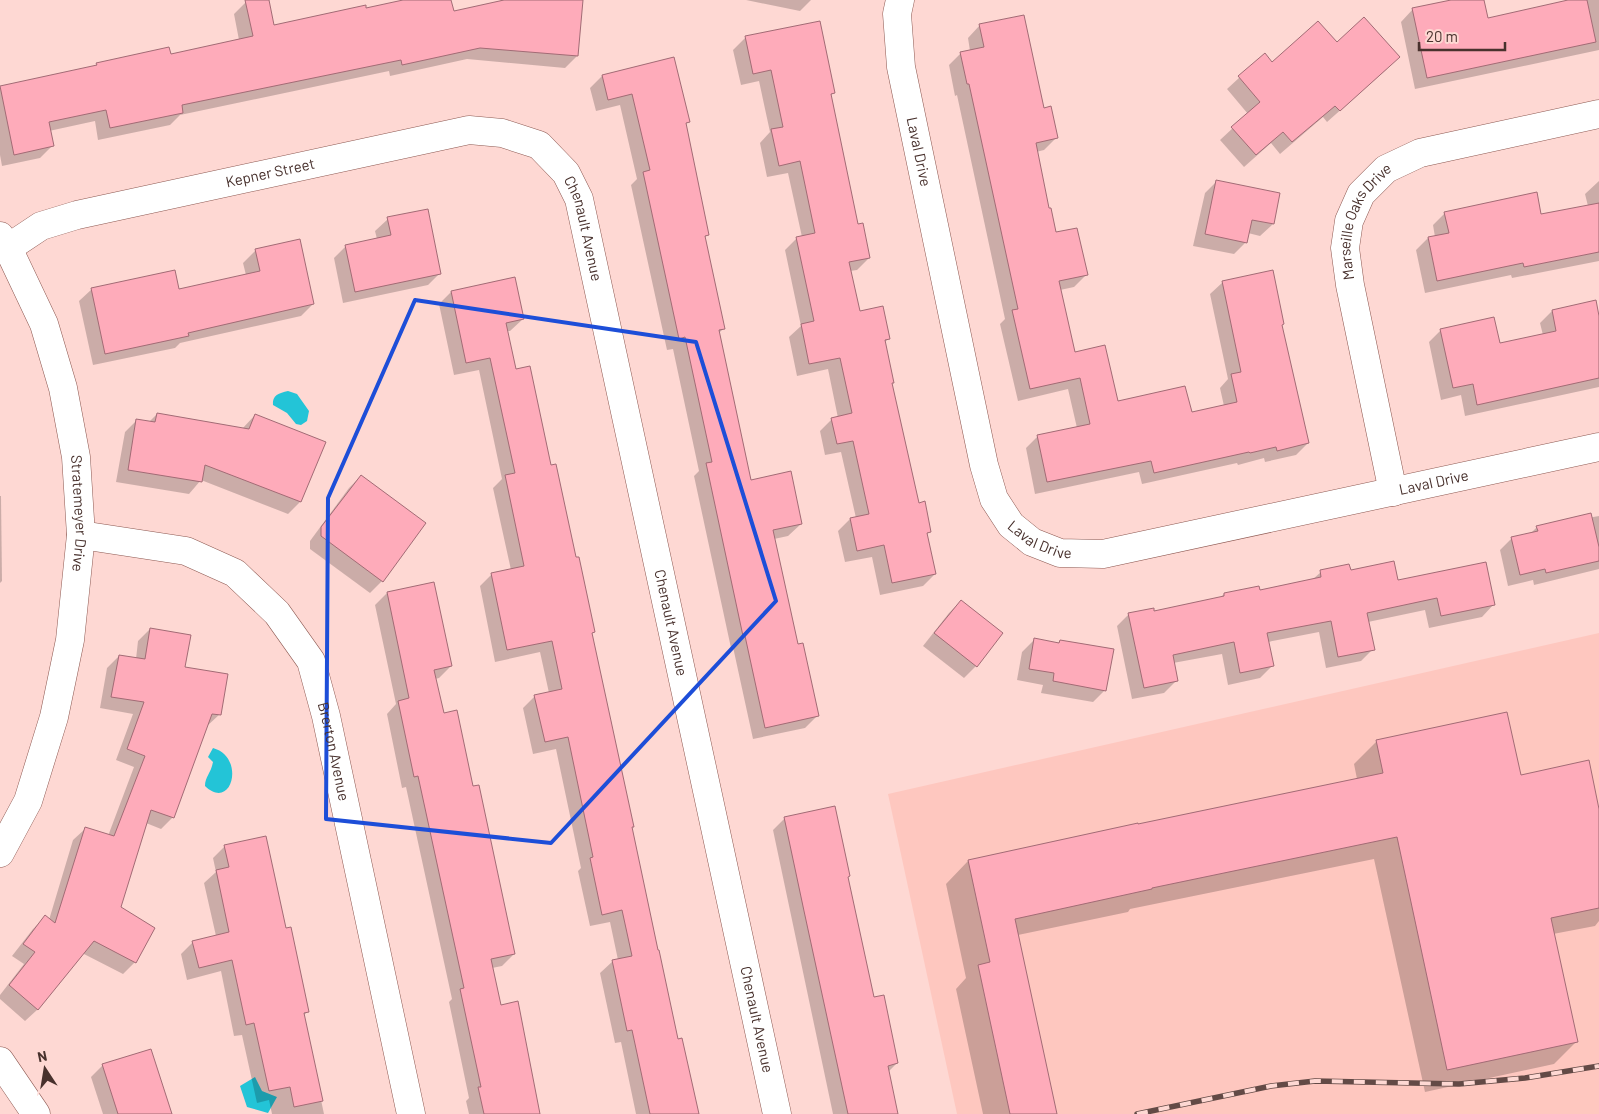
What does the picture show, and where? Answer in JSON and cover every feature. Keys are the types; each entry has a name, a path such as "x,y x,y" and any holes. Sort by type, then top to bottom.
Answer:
{"street":[{"name":"Laval Drive","path":"900,0 897,14 901,67 984,465 994,499 1011,524 1032,542 1060,553 1103,554 1599,447"},
{"name":"Marseille Oaks Drive","path":"1393,492 1350,285 1345,248 1349,221 1361,194 1386,169 1420,153 1599,114"},
{"name":"Kepner Street","path":"4,242 41,226 77,214 469,130 502,133 539,145"},
{"name":"Chenault Avenue","path":"539,145 566,173 579,200 777,1114"},
{"name":"Stratemeyer Drive","path":"0,853 28,801 54,717 70,640 81,535 76,457 63,388 44,324 4,242"},
{"name":"Brerton Avenue","path":"81,535 186,551 235,573 278,613 311,661 326,716 411,1114"},
{"path":"0,1061 36,1114"}],"highlighted area":[{"path":"415,300 696,342 776,601 551,843 326,819 328,498"}],"shaded area":[{"path":"1599,633 1599,1114 957,1114 888,794"}],"water":[{"path":"288,391 297,394 309,411 307,421 301,425 296,424 287,413 273,405 277,395"},
{"path":"213,748 223,753 229,761 232,771 232,780 228,788 222,792 214,792 205,786 213,762 208,757"},
{"path":"255,1077 262,1091 277,1097 268,1113 247,1107 240,1086"}],"building":[{"path":"245,0 269,0 274,25 366,5 366,8 403,0 451,0 454,11 504,0 583,0 578,56 480,48 402,65 401,60 182,105 183,113 110,128 106,110 49,122 54,146 14,155 0,86 169,47 171,54 253,36"},
{"path":"1451,0 1484,0 1488,18 1568,0 1587,0 1596,42 1427,78 1412,8"},
{"path":"1024,15 1044,108 1051,106 1058,138 1036,143 1049,208 1051,208 1056,232 1077,228 1088,275 1059,281 1075,352 1105,345 1118,401 1185,386 1192,412 1237,402 1231,374 1241,372 1222,281 1273,270 1284,324 1282,325 1309,443 1277,451 1276,447 1249,452 1154,473 1151,461 1047,482 1037,435 1090,424 1080,378 1030,389 1012,310 1018,309 969,84 967,84 960,52 984,47 979,24"},
{"path":"1364,17 1400,57 1340,111 1335,106 1292,142 1283,132 1256,155 1231,127 1260,102 1238,76 1265,53 1272,62 1318,21 1337,42"},
{"path":"820,21 835,93 831,94 858,224 863,223 870,258 849,262 860,311 883,306 890,339 885,340 894,383 892,383 919,503 925,501 931,532 927,533 936,574 892,583 884,545 857,551 850,518 869,514 853,441 837,444 831,418 852,413 840,358 809,364 801,324 814,321 796,237 815,233 800,161 779,166 771,129 783,127 771,70 753,74 745,36"},
{"path":"674,57 690,122 686,123 709,235 705,236 725,329 719,330 751,480 791,471 802,524 773,530 798,644 803,643 819,716 765,728 706,463 712,462 685,337 679,339 643,172 650,170 632,94 608,100 602,75"},
{"path":"1216,180 1280,193 1274,224 1252,220 1247,243 1205,234"},
{"path":"1537,192 1541,214 1599,203 1599,252 1524,267 1523,263 1437,281 1428,237 1449,233 1444,212"},
{"path":"428,209 441,274 355,292 345,245 391,235 387,217"},
{"path":"300,239 314,304 188,333 189,336 105,354 91,288 175,270 179,289 260,271 255,249"},
{"path":"515,277 524,319 506,323 516,369 530,366 551,465 556,464 576,557 579,557 595,632 592,633 634,827 632,827 658,950 678,1039 682,1038 699,1114 650,1114 632,1030 627,1031 612,960 632,956 622,910 602,915 590,858 593,857 568,737 545,742 534,695 562,689 552,641 507,650 491,573 524,566 505,475 515,473 490,358 466,363 451,291"},
{"path":"1596,300 1599,316 1599,378 1477,405 1473,384 1453,388 1440,329 1494,317 1500,343 1556,331 1552,310"},
{"path":"157,413 249,429 255,414 326,442 301,502 205,465 202,482 128,470 136,419 155,422"},
{"path":"361,475 426,523 383,582 321,536 321,527"},
{"path":"1591,513 1599,547 1599,561 1546,573 1545,569 1520,575 1511,537 1538,531 1536,526"},
{"path":"1394,561 1398,580 1486,562 1495,605 1441,616 1437,598 1367,613 1375,650 1338,657 1331,621 1267,633 1274,666 1240,673 1234,642 1173,655 1178,681 1144,688 1128,613 1154,608 1154,611 1224,596 1224,593 1259,586 1260,590 1321,577 1320,570 1349,564 1351,570"},
{"path":"434,582 452,666 434,670 444,713 457,710 473,786 479,785 515,954 491,959 501,1005 518,1001 540,1114 484,1114 478,1087 481,1087 460,989 464,988 418,776 414,777 398,701 409,698 387,592"},
{"path":"961,600 1003,633 977,667 934,633"},
{"path":"150,628 191,635 185,667 228,674 221,715 212,714 174,818 151,810 121,907 155,928 136,963 94,941 38,1010 9,985 35,952 23,944 45,915 55,923 85,827 114,836 145,756 127,749 144,702 111,697 119,655 145,659"},
{"path":"1034,638 1059,643 1060,640 1114,649 1106,691 1053,681 1054,673 1029,669"},
{"path":"1507,712 1521,775 1589,760 1599,809 1599,908 1551,918 1578,1042 1447,1070 1397,837 1152,888 1015,919 1057,1114 1010,1114 978,965 990,962 968,860 1383,773 1376,740"},
{"path":"835,806 874,997 884,995 898,1063 888,1066 898,1114 848,1114 784,817"},
{"path":"266,836 286,928 291,927 309,1012 304,1013 323,1101 294,1107 290,1087 269,1091 254,1023 246,1025 232,960 199,968 192,941 229,932 216,870 229,867 224,845"},
{"path":"151,1049 172,1114 118,1114 102,1064"}],"railway":[{"path":"1137,1114 1271,1086 1315,1081 1459,1084 1525,1078 1599,1066"}]}
